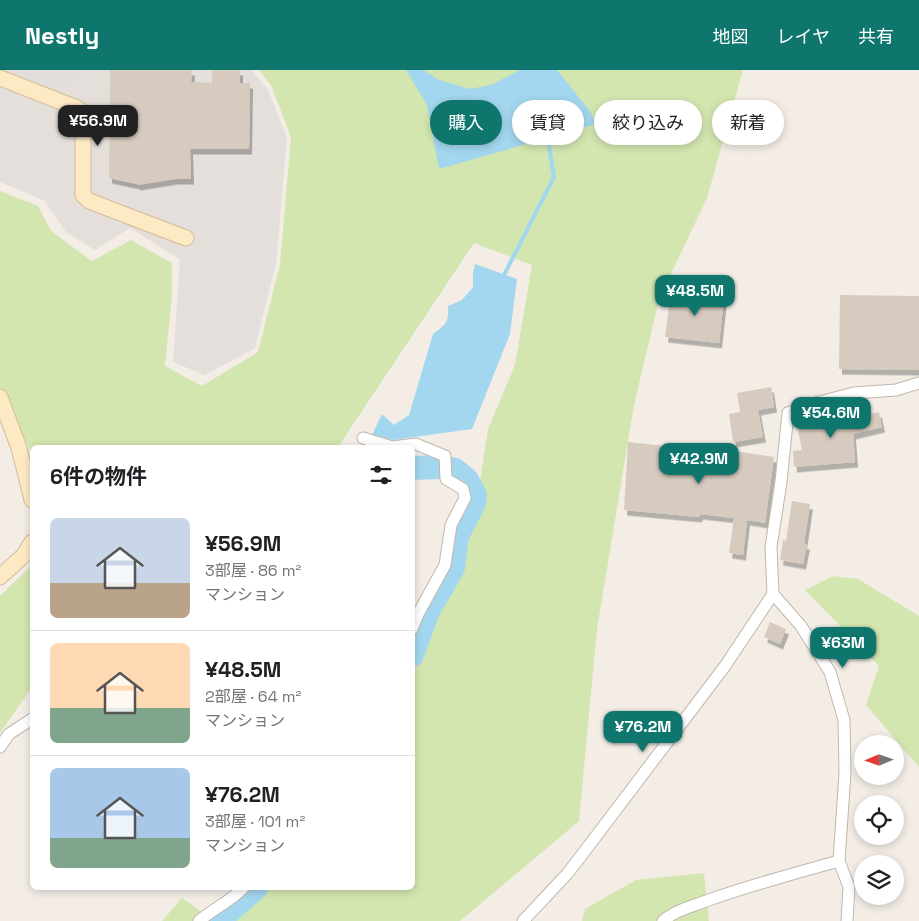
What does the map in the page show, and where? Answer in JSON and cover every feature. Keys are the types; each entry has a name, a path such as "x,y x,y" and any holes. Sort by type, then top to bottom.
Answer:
{"street":[{"path":"0,78 77,108 80,111 83,122 84,195 88,201 186,238"},
{"path":"523,921 567,874 581,856 725,666 773,594 772,547 788,413 819,402 854,393 896,390 919,383"},
{"path":"0,397 19,448 30,492"},
{"path":"363,438 386,445"},
{"path":"408,445 416,444 445,456 446,479 463,488 465,498 451,525 444,565 415,622"},
{"path":"0,577 24,555 30,545"},
{"path":"773,594 801,626 830,672 844,720 846,773 839,861 850,887 847,921"},
{"path":"0,747 9,734 30,720"},
{"path":"663,921 671,914 725,894 839,861"},
{"path":"199,921 210,911 236,896 242,890"}],"shaded area":[{"path":"0,70 252,70 268,90 287,138 276,264 255,348 205,375 173,362 180,260 130,228 95,250 66,232 45,201 0,182"},
{"path":"0,70 77,70 77,87 44,87"}],"green space":[{"path":"259,70 743,70 735,100 712,100 712,145 722,145 707,198 659,299 634,405 597,629 579,821 460,921 162,921 182,898 209,917 232,890 415,890 415,643 453,564 477,501 488,429 515,365 532,265 474,243 339,445 30,445 30,450 0,388 0,191 38,206 51,231 92,261 131,240 172,263 172,295 165,366 202,386 258,352 280,264 291,137 271,85"},
{"path":"30,567 30,690 0,733 0,596"},
{"path":"833,576 858,579 919,616 919,767 904,749 904,735 892,735 866,705 879,666 805,590"},
{"path":"704,873 709,921 582,921 585,909 636,880"}],"water":[{"path":"406,70 424,70 437,79 469,89 491,85 520,70 557,70 581,100 512,100 512,145 523,145 439,169 434,145 502,145 502,100 430,100 430,121 427,105"},
{"path":"584,104 590,111 594,125 584,127"},
{"path":"475,264 517,279 510,334 472,429 393,440 372,435 382,414 394,425 409,415 433,334 446,323 448,306 462,300 473,287"}],"building":[{"path":"110,70 192,70 191,82 212,83 212,70 240,70 240,83 250,83 249,149 190,149 191,179 175,179 137,185 109,178"},
{"path":"671,291 724,297 719,343 665,337"},
{"path":"840,295 919,296 919,370 839,369"},
{"path":"771,387 774,407 758,410 763,437 733,442 729,414 740,412 737,393"},
{"path":"879,412 882,427 853,434 855,462 794,467 793,451 802,450 796,421 813,417 814,422"},
{"path":"628,442 722,452 722,449 774,457 765,523 747,520 743,555 729,553 734,518 700,514 699,517 624,510"},
{"path":"792,501 810,504 804,544 807,544 803,564 780,560 783,540 786,541"},
{"path":"770,622 786,629 780,644 764,637"}],"waterway":[{"path":"503,277 554,177 549,145"},
{"path":"415,468 441,467 455,470 467,480 475,495 474,503 457,536 453,568 428,611 415,647"},
{"path":"213,921 226,914 254,890"}]}
